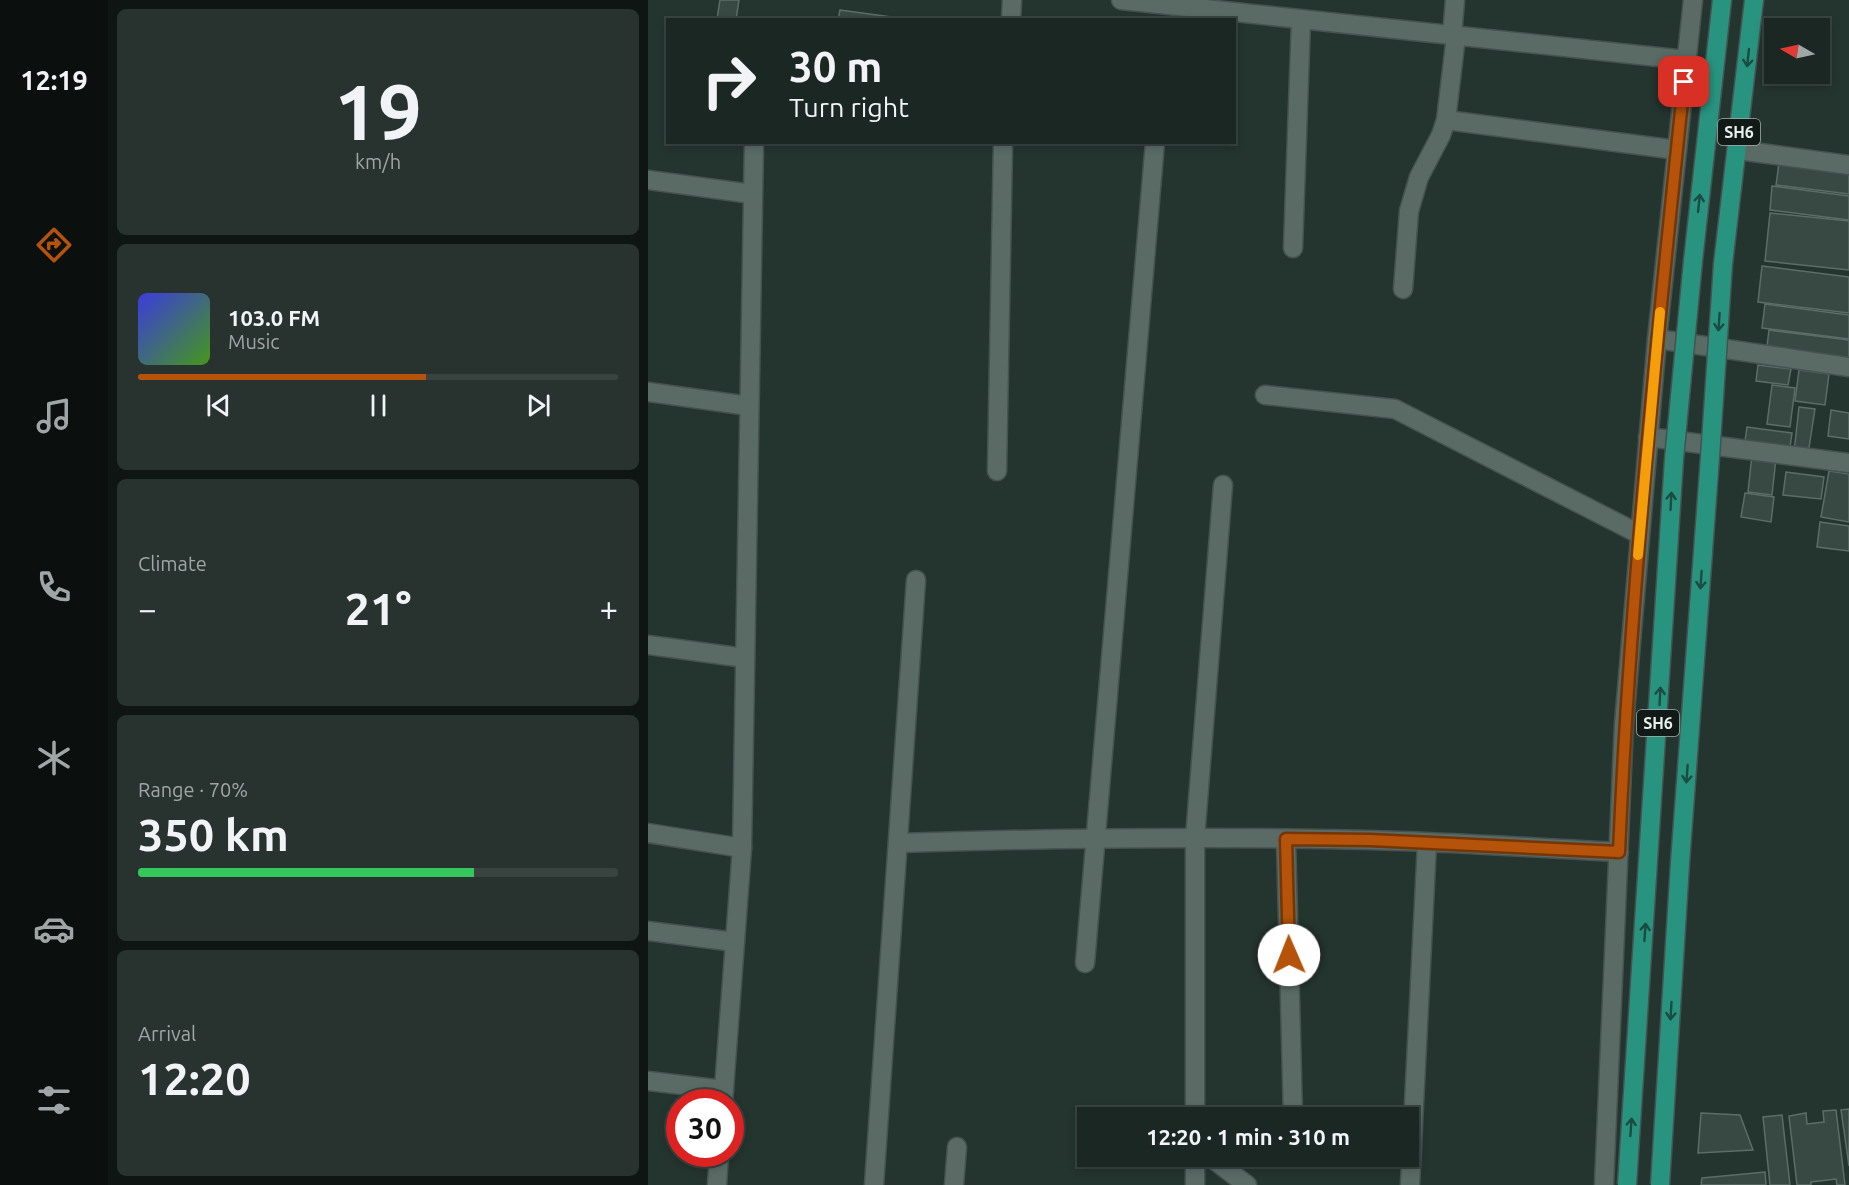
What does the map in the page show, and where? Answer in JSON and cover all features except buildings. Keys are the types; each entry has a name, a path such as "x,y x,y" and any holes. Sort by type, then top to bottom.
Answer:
{"main road":[{"name":"SH6","path":"1627,1185 1674,459 1722,0"},
{"name":"SH6","path":"1660,1185 1680,863 1723,264 1754,0"}],"street":[{"path":"1011,18 1012,0"},
{"path":"1121,0 1166,9 1301,20 1686,60"},
{"path":"1403,289 1409,211 1419,177 1441,135 1446,120 1455,0"},
{"path":"1604,1185 1624,724 1657,339 1693,0"},
{"path":"1293,248 1301,20"},
{"path":"1446,120 1677,150"},
{"path":"724,1089 741,848 754,144"},
{"path":"997,471 1003,144"},
{"path":"1085,963 1155,144"},
{"path":"1738,150 1849,165"},
{"path":"648,180 752,194"},
{"path":"1657,339 1849,367"},
{"path":"648,392 749,406"},
{"path":"1266,395 1395,409 1640,534"},
{"path":"1648,437 1849,464"},
{"path":"1195,1107 1195,838 1223,485"},
{"path":"874,1185 916,579"},
{"path":"648,645 745,658"},
{"path":"648,833 741,848"},
{"path":"898,843 1096,837 1286,839 1619,852"},
{"path":"1286,839 1293,1107"},
{"path":"1410,1185 1427,843"},
{"path":"648,931 735,942"},
{"path":"648,1081 688,1089"},
{"path":"954,1185 957,1147"},
{"path":"717,1185 718,1167"},
{"path":"1195,1167 1195,1185"},
{"path":"1223,1167 1247,1185"}],"slow traffic":[{"path":"1638,555 1660,312"}],"route":[{"path":"1289,955 1286,839 1370,840 1619,852 1624,724 1638,556 1657,339 1684,82"}]}
